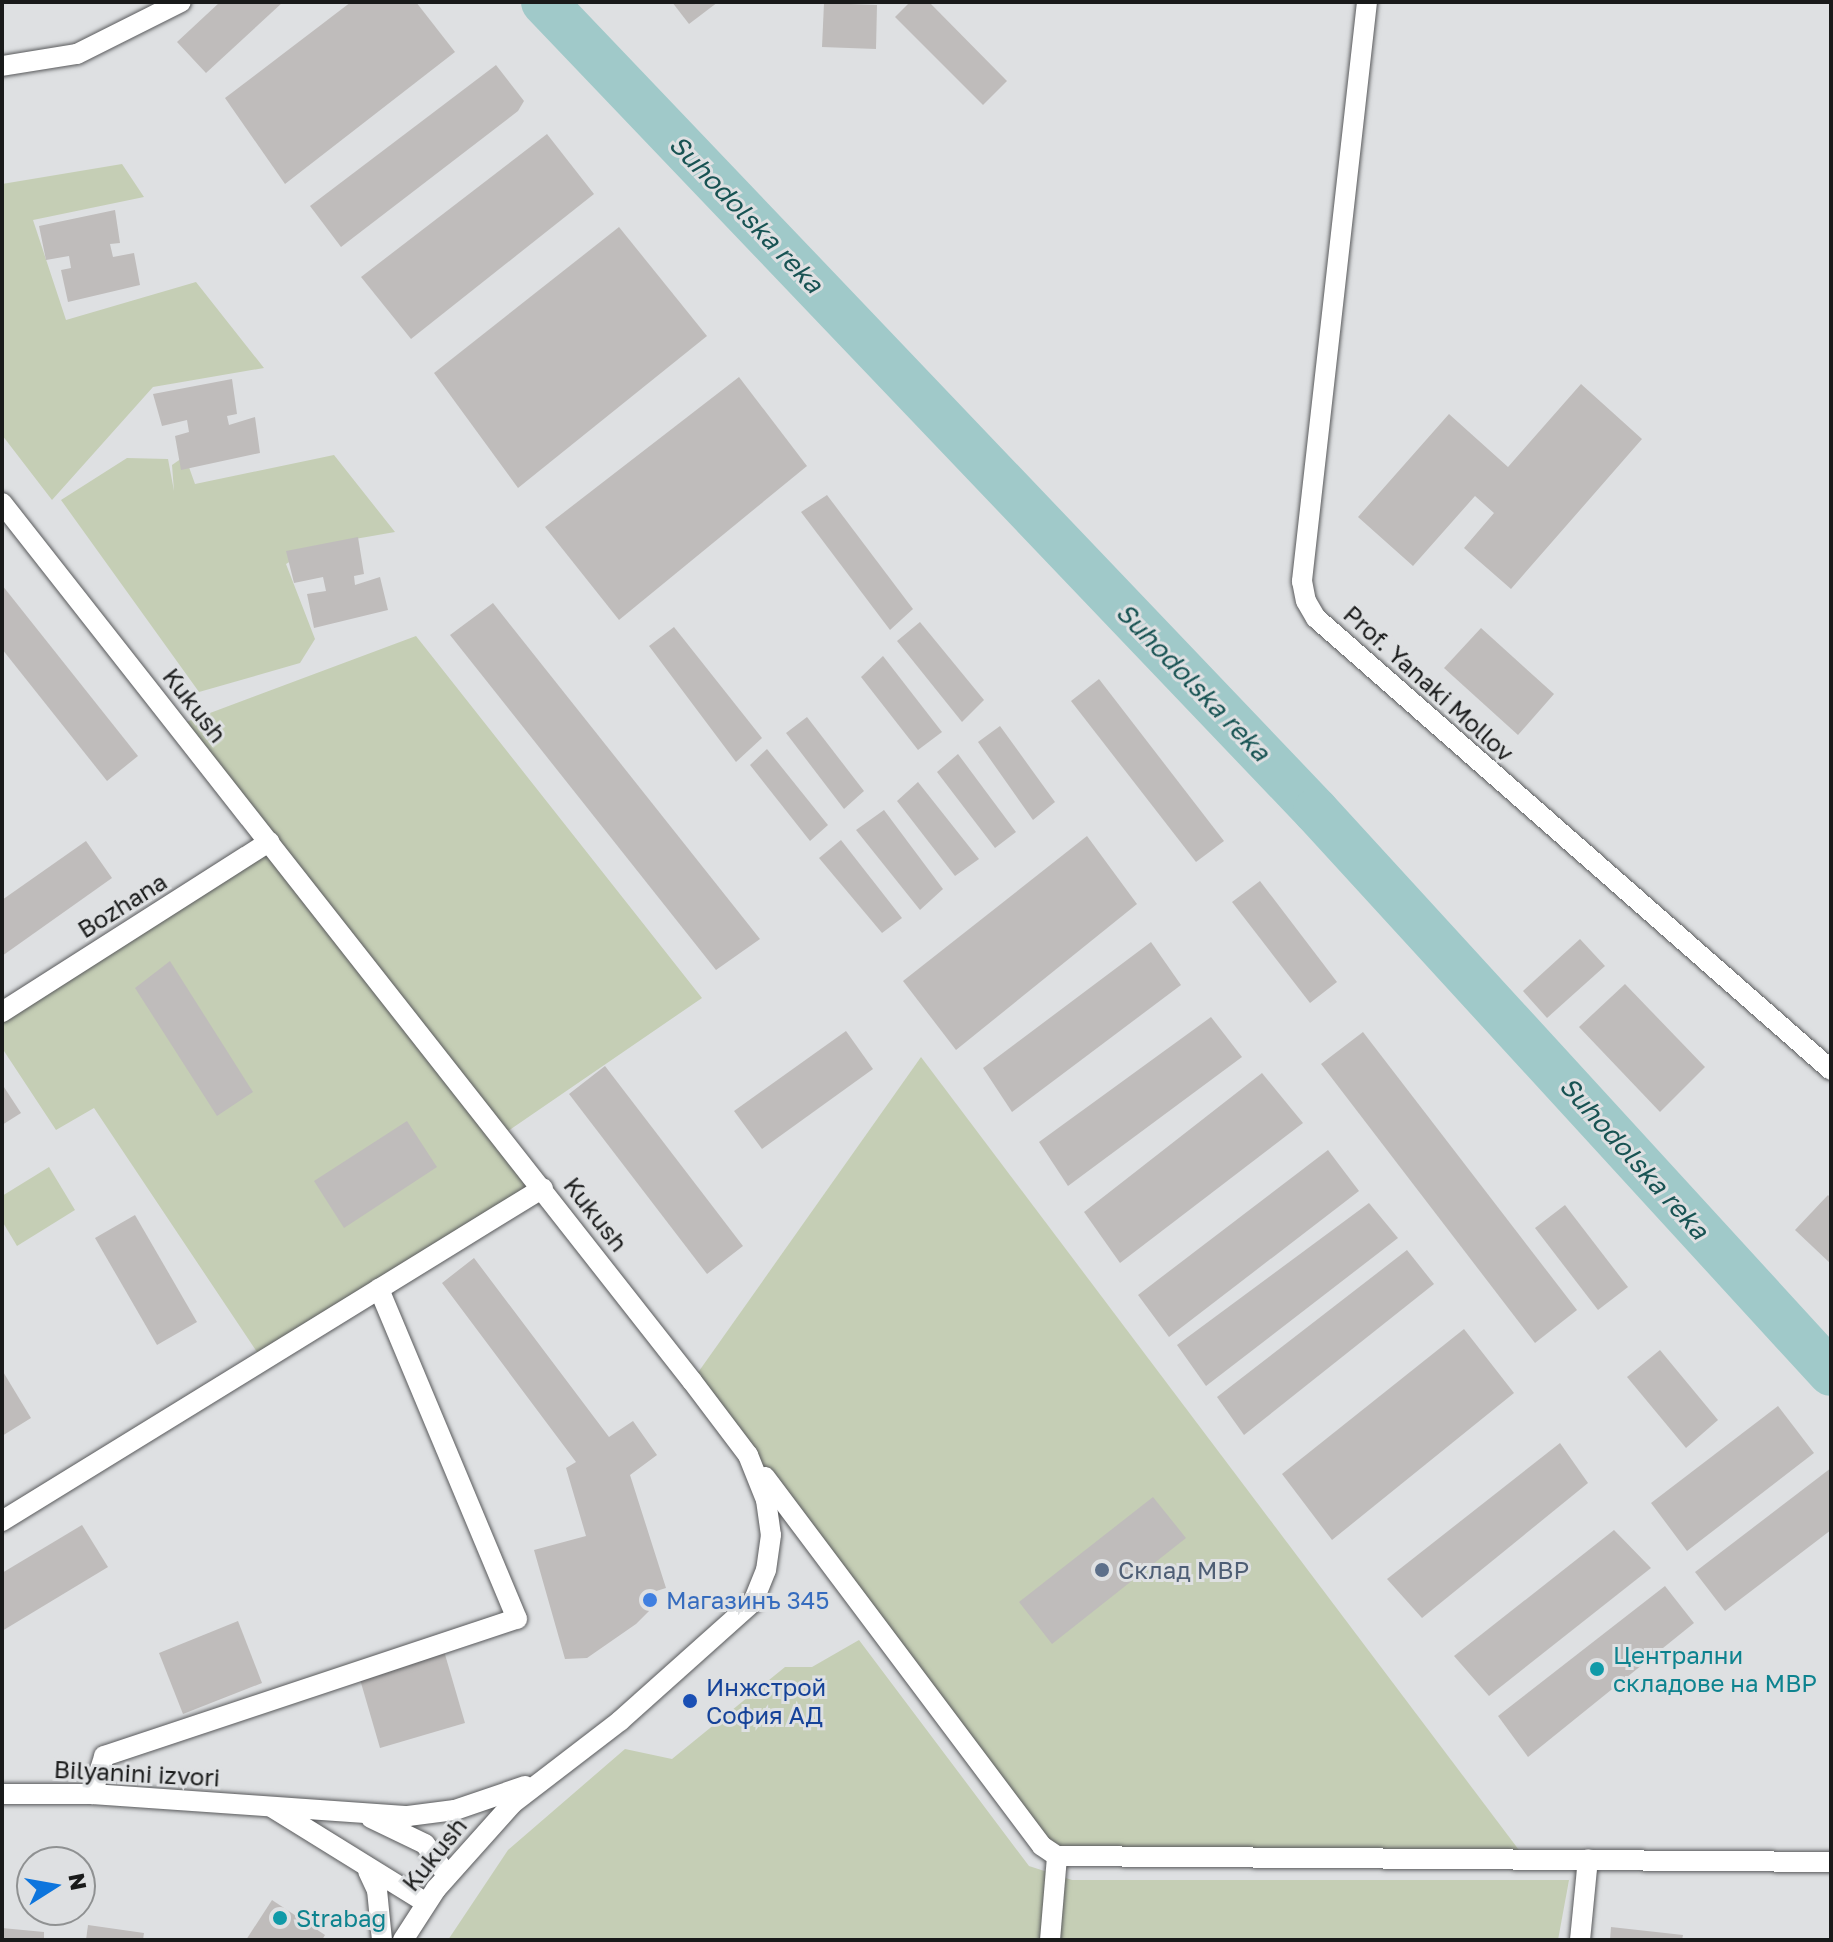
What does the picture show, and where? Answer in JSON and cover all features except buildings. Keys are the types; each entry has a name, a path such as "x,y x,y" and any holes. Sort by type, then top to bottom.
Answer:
{"street":[{"path":"2,66 77,54 181,2"},
{"name":"Prof. Yanaki Mollov","path":"1367,2 1302,581 1306,601 1316,618 1824,1066"},
{"name":"Kukush","path":"2,503 543,1188 748,1455 766,1500 771,1535 766,1570 753,1602 620,1721 536,1781 447,1876 403,1940"},
{"name":"Bozhana","path":"2,1012 269,842"},
{"path":"1824,1066 1831,1046"},
{"path":"2,1521 543,1188"},
{"path":"92,1794 104,1756 517,1619 379,1289"},
{"path":"748,1455 1042,1846 1057,1856 1831,1862"},
{"name":"Bilyanini izvori","path":"2,1794 92,1794 408,1816 455,1810 536,1781"},
{"name":"Bilyanini izvori","path":"269,1806 368,1871 426,1903"},
{"name":"Bilyanini izvori","path":"360,1813 425,1844 447,1876"},
{"path":"1050,1940 1057,1856"},
{"path":"1580,1940 1588,1859"},
{"path":"368,1871 377,1890 382,1940"}],"green space":[{"path":"122,164 144,197 33,220 66,320 196,282 264,368 153,387 52,500 2,435 2,184"},
{"path":"334,455 395,532 315,546 286,564 315,639 300,663 199,692 61,500 127,458 168,459 174,491 172,465 185,456 195,484"},
{"path":"416,636 702,998 502,1135 543,1188 263,1361 94,1108 56,1130 2,1048 2,1012 269,842 178,725"},
{"path":"921,1057 1525,1858 1057,1856 692,1381"},
{"path":"49,1167 75,1210 17,1246 2,1221 2,1196"},
{"path":"859,1640 1029,1866 1072,1880 1569,1880 1558,1940 448,1940 508,1850 625,1749 672,1759 785,1667 812,1667"}],"waterway":[{"name":"Suhodolska reka","path":"544,2 1316,811 1831,1373"}],"place":[{"name":"Склад МВР","path":"1102,1570"},
{"name":"Магазинъ 345","path":"650,1600"},
{"name":"Централни складове на МВР","path":"1597,1669"},
{"name":"Инжстрой София АД","path":"690,1701"},
{"name":"Strabag","path":"280,1918"}]}
